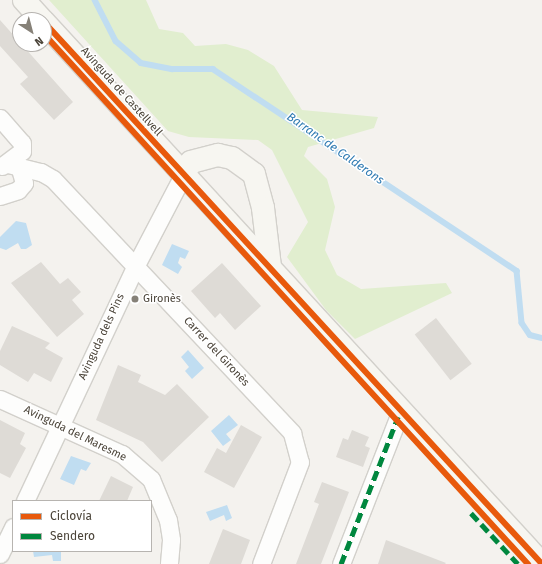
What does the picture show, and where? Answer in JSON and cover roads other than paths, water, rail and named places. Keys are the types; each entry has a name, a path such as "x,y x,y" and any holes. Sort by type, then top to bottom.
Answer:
{"street":[{"name":"Avinguda de Castellvell","path":"24,0 35,12"},
{"name":"Avinguda de Castellvell","path":"52,31 542,564"},
{"path":"0,118 22,143 22,151 9,165 25,178 18,190 0,196"},
{"path":"183,175 191,162 218,155 232,158 254,174 262,201 270,267"},
{"name":"Carrer del Gironès","path":"9,165 53,179 136,265 292,433 300,462 260,564"},
{"name":"Avinguda dels Pins","path":"25,500 136,265 183,175"},
{"name":"Avinguda del Maresme","path":"0,399 122,454 151,479 168,520 171,540 169,564"},
{"path":"341,564 401,410"},
{"path":"0,554 12,529"}],"water":[{"path":"16,221 26,223 32,245 26,249 21,249 18,243 6,250 0,248 0,237"},
{"path":"172,244 189,251 185,259 180,257 178,263 182,267 178,274 162,265"},
{"path":"188,350 204,368 192,379 185,371 189,367 181,357"},
{"path":"229,415 238,425 226,434 231,440 223,446 211,431"},
{"path":"71,456 91,463 86,471 81,469 74,485 60,479"},
{"path":"227,505 232,518 226,521 224,515 210,521 206,512"},
{"path":"33,552 61,552 61,561 53,561 52,555 34,557"}],"waterway":[{"name":"Barranc de Calderons","path":"95,0 116,41 141,63 172,69 213,69 517,271 522,323 530,335 542,338"}],"place":[{"name":"Gironès","path":"135,299"}]}
